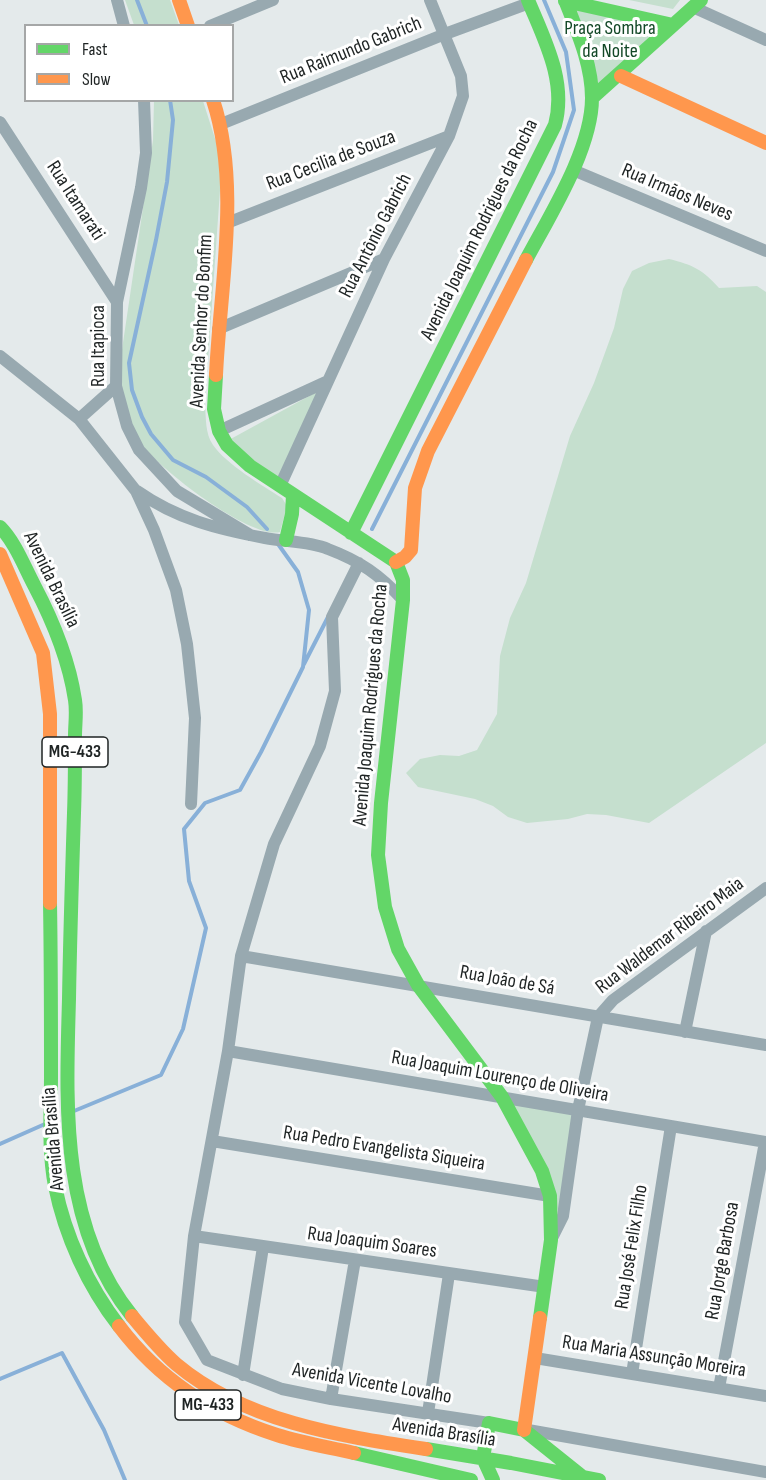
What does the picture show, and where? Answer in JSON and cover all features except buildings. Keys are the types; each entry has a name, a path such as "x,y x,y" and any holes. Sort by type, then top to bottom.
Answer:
{"street":[{"path":"117,0 123,24"},
{"path":"179,0 187,24"},
{"path":"215,24 273,0"},
{"name":"Rua Antônio Gabrich","path":"280,486 384,259 449,136 464,96 461,76 430,0"},
{"path":"565,0 673,25"},
{"name":"Avenida Joaquim Rodrigues da Rocha","path":"524,1430 551,1240 550,1196 542,1171 502,1097 418,985 398,949 384,907 378,855 381,803 403,600 403,580 396,562 411,550 415,488 428,451 573,170 587,128 592,98 584,51 565,0"},
{"name":"Rua Raimundo Gabrich","path":"221,124 529,1"},
{"name":"Avenida Joaquim Rodrigues da Rocha","path":"351,533 556,122 559,98 555,66 529,1"},
{"path":"592,98 621,76 698,4 766,40"},
{"path":"621,76 766,143"},
{"name":"Rua Itapioca","path":"144,102 146,153 117,302 116,386 127,426 139,450 177,491 250,535"},
{"name":"Avenida Senhor do Bonfim","path":"214,102 221,124 227,172 227,223 214,409 219,431 227,445 250,466 396,562"},
{"name":"Rua Itamarati","path":"0,122 117,302"},
{"name":"Rua Cecilia de Souza","path":"227,223 449,136"},
{"name":"Rua Irmãos Neves","path":"573,170 766,251"},
{"path":"218,329 384,259"},
{"path":"0,356 79,419 136,491 154,530 176,590 187,644 195,718 191,804"},
{"path":"219,431 328,381"},
{"path":"79,419 116,386"},
{"path":"136,491 161,508 205,525 326,548 370,569 403,600"},
{"path":"286,540 292,514 293,495"},
{"name":"Avenida Brasília","path":"0,527 33,581 57,632 75,698 68,1127 74,1182 86,1232 105,1276 134,1321 167,1354 200,1381 235,1401 277,1418 391,1445 483,1458 599,1480"},
{"name":"Avenida Brasília","path":"0,554 43,653 50,714 51,1130 55,1186 68,1236 89,1284 120,1332 152,1366 190,1395 231,1418 275,1435 471,1480"},
{"name":"Avenida Vicente Lovalho","path":"359,562 332,617 335,691 320,746 274,844 241,956 228,1051 194,1236 185,1322 207,1360 282,1389 766,1472"},
{"path":"370,569 396,562"},
{"name":"Rua Waldemar Ribeiro Maia","path":"598,1017 614,1000 766,888"},
{"path":"685,1032 705,932"},
{"name":"Rua João de Sá","path":"241,956 766,1045"},
{"name":"Avenida Joaquim Rodrigues da Rocha","path":"551,1240 562,1216 578,1110 598,1017"},
{"name":"Rua Joaquim Lourenço de Oliveira","path":"228,1051 765,1142"},
{"name":"Rua José Felix Filho","path":"632,1374 671,1126"},
{"name":"Rua Pedro Evangelista Siqueira","path":"212,1141 550,1196"},
{"name":"Rua Jorge Barbosa","path":"719,1388 765,1142"},
{"name":"Rua Joaquim Soares","path":"194,1236 545,1287"},
{"path":"243,1375 263,1247"},
{"path":"331,1399 355,1260"},
{"path":"428,1413 449,1274"},
{"name":"Rua Maria Assunção Moreira","path":"535,1358 766,1396"},
{"path":"489,1423 483,1458 493,1480"},
{"path":"524,1430 585,1478"}],"green space":[{"path":"125,0 170,0 179,24 134,24"},
{"path":"629,0 680,0 673,9"},
{"name":"Praça Sombra da Noite","path":"570,5 658,29 594,90"},
{"path":"154,102 203,102 218,148 221,176 205,403 207,431 210,441 227,460 282,498 287,506 280,532 266,531 248,525 227,514 184,484 140,442 130,423 122,399 119,383 120,363 153,140"},
{"path":"669,259 697,269 719,288 757,286 766,292 766,743 649,823 587,814 568,819 527,823 508,817 493,806 475,799 418,787 406,773 420,759 440,755 459,756 477,750 497,714 500,656 510,618 526,583 570,436 594,383 614,328 623,289 632,271 649,263"},
{"path":"322,389 280,480 227,441"},
{"path":"508,1102 574,1114 559,1213"}],"waterway":[{"path":"137,0 146,24"},
{"path":"372,529 553,172 574,110 566,52 544,0"},
{"path":"170,102 173,120 167,182 129,363 132,390 151,434 173,460 206,477 247,507 267,529"},
{"path":"74,1111 161,1075 183,1029 206,928 189,881 184,829 205,803 240,790 303,667 309,610 298,572 278,544"},
{"path":"304,664 328,617"},
{"path":"0,1144 45,1124"},
{"path":"0,1379 62,1353 104,1430 125,1480"}],"traffic: fast":[{"path":"351,533 555,125 558,109 556,76 547,45 528,0"},
{"path":"526,260 568,181 585,138 590,118 592,98 589,73 583,48 565,0"},
{"path":"592,98 701,0"},
{"path":"565,1 673,25"},
{"path":"216,375 214,409 219,431 227,445 250,466 396,562"},
{"path":"286,540 292,514 293,495"},
{"path":"0,527 19,554 54,627 69,670 75,700 75,794 67,1082 72,1165 91,1244 108,1281 132,1316"},
{"path":"396,562 403,580 403,600 381,803 378,855 385,907 398,949 418,985 502,1097 542,1171 550,1196 551,1240 540,1318"},
{"path":"50,903 50,1131 55,1186 59,1205 79,1260 97,1294 119,1326"},
{"path":"493,1480 483,1458 489,1423 524,1430 584,1478"},
{"path":"426,1449 599,1480"},
{"path":"354,1453 471,1480"}],"traffic: slow":[{"path":"179,0 187,24"},
{"path":"621,76 766,143"},
{"path":"213,102 226,166 227,201 216,375"},
{"path":"396,562 411,550 415,488 428,451 526,260"},
{"path":"0,554 43,653 50,714 50,903"},
{"path":"132,1316 176,1364 203,1384 232,1400 263,1413 327,1432 426,1449"},
{"path":"524,1430 540,1318"},
{"path":"119,1326 152,1363 170,1379 210,1406 277,1435 354,1453"}]}
